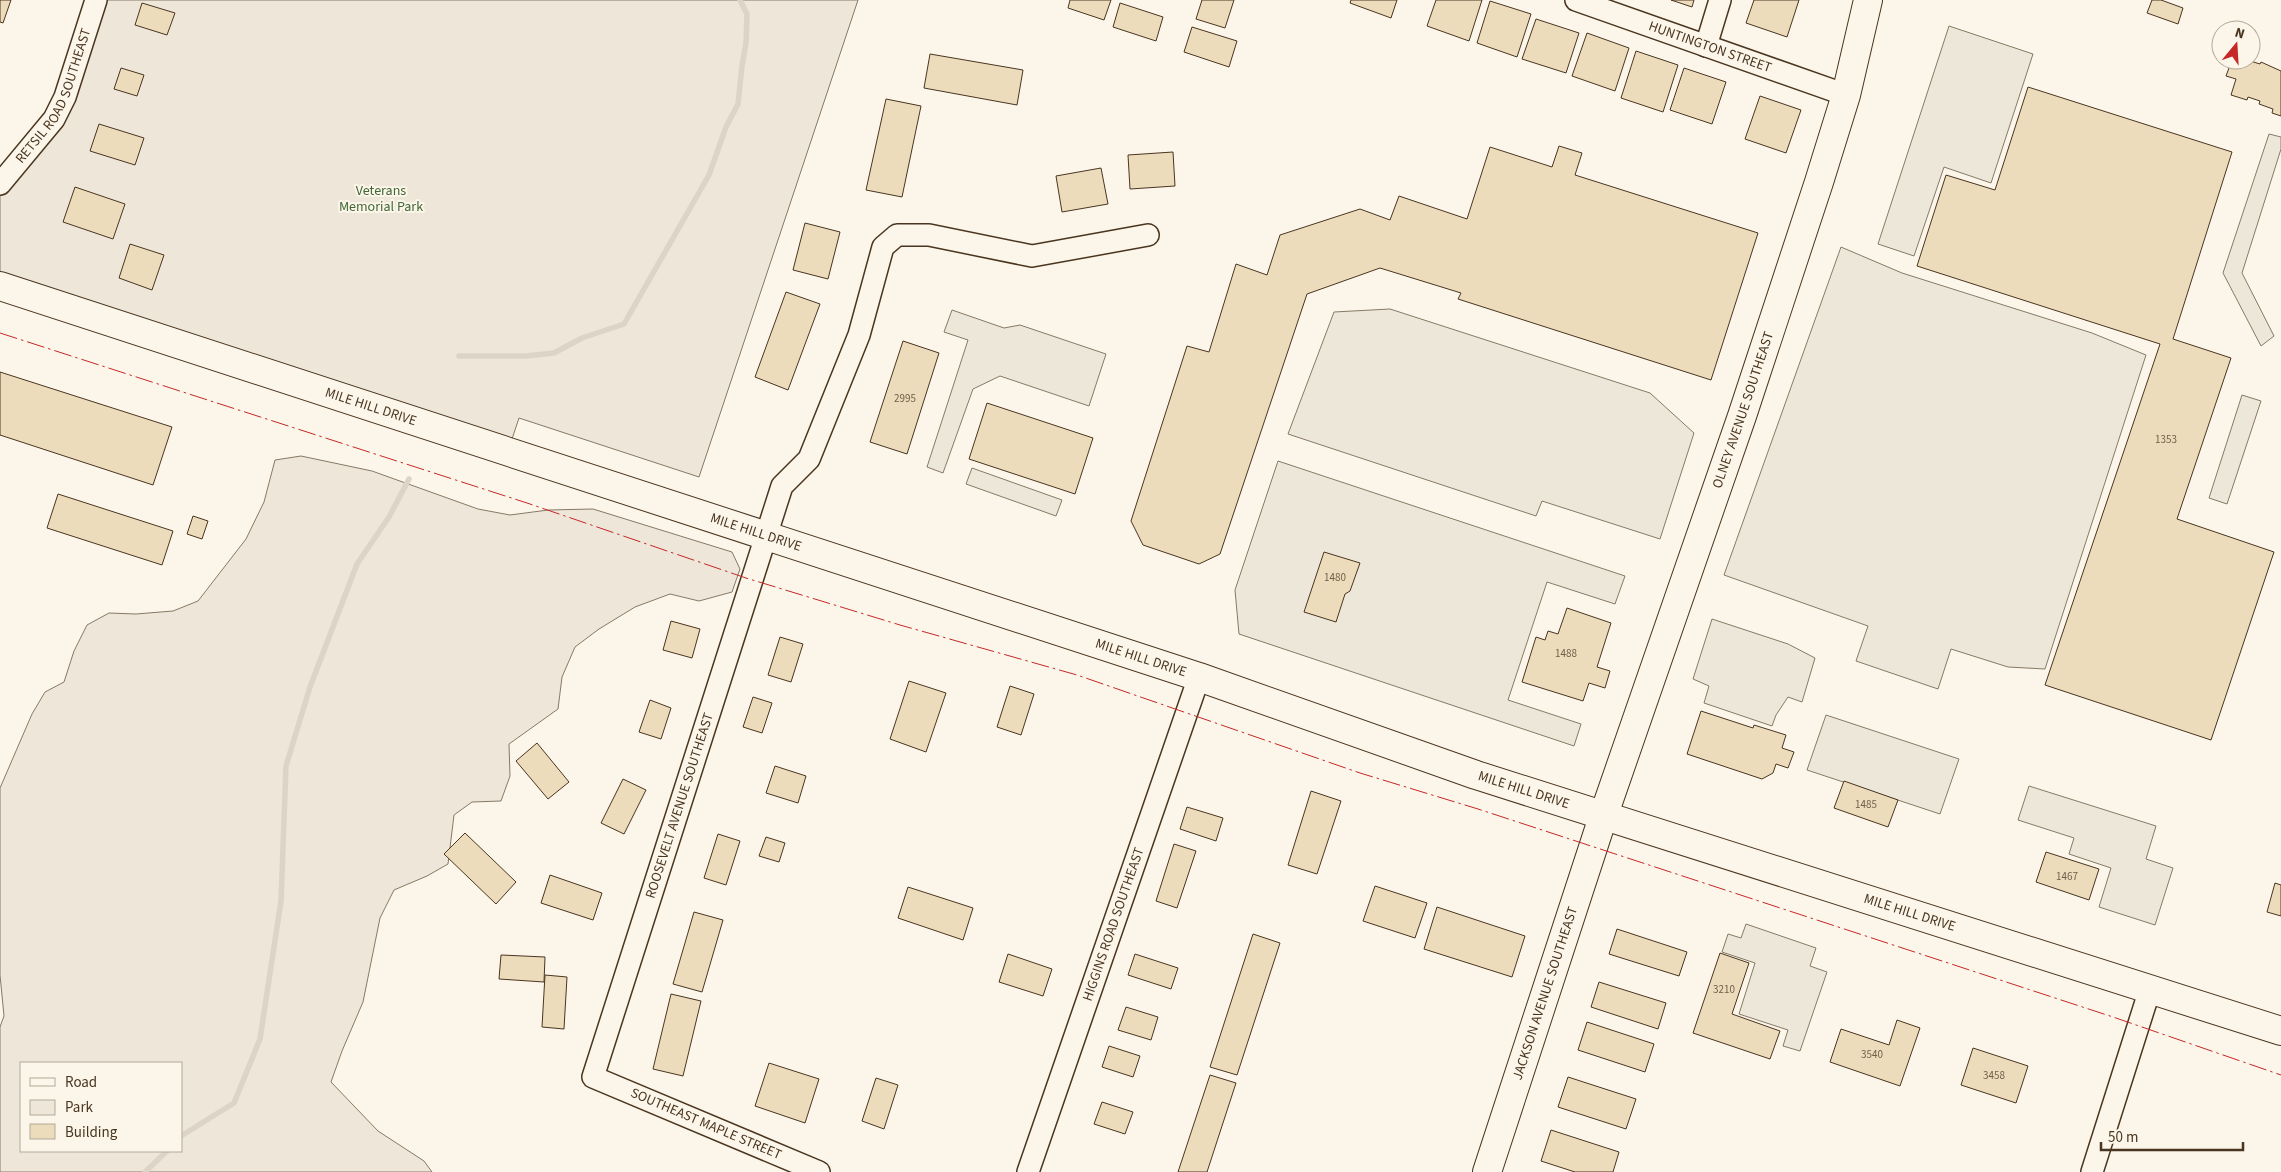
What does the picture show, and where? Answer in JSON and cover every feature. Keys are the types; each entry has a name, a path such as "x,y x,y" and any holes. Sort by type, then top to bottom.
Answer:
{"main road":[{"name":"OLNEY AVENUE SOUTHEAST","path":"1603,817 1742,416 1846,95 1868,0"},
{"name":"MILE HILL DRIVE","path":"0,286 1199,677 1468,772 1603,817 2281,1031"},
{"name":"JACKSON AVENUE SOUTHEAST","path":"1487,1172 1603,817"}],"street":[{"name":"RETSIL ROAD SOUTHEAST","path":"0,184 54,119 65,97 96,0"},
{"name":"HUNTINGTON STREET","path":"1576,0 1846,95"},
{"path":"1706,46 1720,0"},
{"name":"ROOSEVELT AVENUE SOUTHEAST","path":"593,1077 782,486 809,459 859,335 883,247 897,235 929,235 1032,256 1148,235"},
{"name":"HIGGINS ROAD SOUTHEAST","path":"1028,1172 1199,677"},
{"path":"2092,1172 2150,989"},
{"name":"SOUTHEAST MAPLE STREET","path":"593,1077 818,1172"}],"green space":[{"name":"Veterans Memorial Park","path":"96,0 858,0 699,477 519,418 508,451 0,286 0,184 40,137"},
{"path":"301,456 372,471 478,509 510,515 548,510 593,509 732,552 740,569 732,592 699,601 670,594 635,607 599,629 575,647 562,677 558,709 509,744 510,776 501,801 472,802 454,815 448,864 427,876 394,890 380,918 363,1002 331,1082 378,1131 424,1161 432,1172 0,1172 0,1027 4,1016 0,975 0,788 32,714 45,692 64,682 74,651 87,625 109,613 136,614 173,611 198,601 246,539 264,502 275,460"}],"shaded area":[{"path":"1949,26 2033,54 1991,183 1944,167 1914,256 1878,244"},
{"path":"2269,134 2281,137 2281,149 2242,273 2274,336 2261,346 2223,273"},
{"path":"1841,247 1902,273 2092,333 2146,355 2045,669 2008,667 1951,649 1938,689 1856,661 1868,626 1724,575"},
{"path":"1390,309 1650,393 1694,433 1660,539 1542,501 1536,516 1288,434 1334,312"},
{"path":"952,310 1004,328 1020,325 1106,354 1089,406 1000,376 973,389 943,473 927,467 968,340 944,332"},
{"path":"2242,395 2261,401 2227,504 2209,498"},
{"path":"1278,461 1625,576 1615,604 1547,582 1508,700 1581,724 1574,746 1239,634 1235,590"},
{"path":"972,468 1062,500 1056,516 966,484"},
{"path":"1712,619 1788,644 1815,658 1802,702 1788,697 1776,715 1772,726 1704,703 1709,686 1693,679"},
{"path":"1826,715 1959,759 1940,814 1807,770"},
{"path":"2029,786 2156,826 2146,859 2173,868 2155,925 2099,907 2111,868 2069,854 2074,838 2018,820"},
{"path":"1746,924 1816,948 1810,966 1827,972 1800,1051 1783,1046 1788,1030 1739,1014 1755,963 1722,952 1728,934 1741,938"}],"building":[{"path":"0,0 11,0 3,23 0,22"},
{"path":"1070,0 1111,0 1104,20 1068,8"},
{"path":"1202,0 1234,0 1225,28 1196,19"},
{"path":"1351,0 1397,0 1391,18 1350,3"},
{"path":"1436,0 1482,0 1469,41 1427,26"},
{"path":"1671,0 1694,0 1692,7"},
{"path":"1754,0 1799,0 1787,37 1746,23"},
{"path":"2152,0 2161,0 2183,8 2178,24 2147,13"},
{"path":"1490,1 1531,14 1517,57 1477,43"},
{"path":"142,3 175,13 167,35 135,25"},
{"path":"1120,3 1163,17 1156,41 1113,27"},
{"path":"1536,19 1579,33 1566,73 1522,59"},
{"path":"1192,27 1237,41 1229,67 1184,52"},
{"path":"1587,33 1629,48 1615,91 1572,76"},
{"path":"1636,51 1678,65 1663,112 1621,98"},
{"path":"930,54 1023,70 1017,105 924,88"},
{"path":"2261,62 2281,71 2281,116 2272,113 2273,109 2259,104 2260,101 2248,97 2247,100 2231,95 2236,79 2226,76 2228,70 2261,70"},
{"path":"121,68 144,75 137,96 114,89"},
{"path":"1684,68 1726,82 1712,124 1670,110"},
{"path":"2028,87 2232,152 2173,339 2231,358 2177,519 2274,552 2211,740 2045,685 2160,344 1917,266 1946,175 1995,190"},
{"path":"1760,96 1801,110 1786,153 1745,139"},
{"path":"886,99 921,106 902,197 866,190"},
{"path":"99,124 144,138 135,165 90,151"},
{"path":"1559,146 1582,153 1575,175 1758,233 1711,380 1458,299 1461,293 1380,268 1307,294 1220,554 1199,564 1143,545 1131,521 1187,346 1209,352 1236,264 1267,275 1280,235 1360,209 1390,220 1399,196 1467,219 1490,147 1552,167"},
{"path":"1173,152 1175,186 1130,189 1128,155"},
{"path":"1101,168 1108,204 1062,212 1056,176"},
{"path":"75,187 125,204 113,239 63,222"},
{"path":"805,223 840,232 828,279 793,270"},
{"path":"130,244 164,255 152,290 119,278"},
{"path":"786,292 820,304 788,390 755,377"},
{"path":"903,341 939,353 907,454 870,442"},
{"path":"0,372 172,427 153,485 0,435"},
{"path":"987,403 1093,438 1075,494 969,459"},
{"path":"58,494 173,531 162,565 47,528"},
{"path":"193,516 208,521 202,539 187,534"},
{"path":"1324,552 1360,563 1350,591 1345,594 1336,622 1304,612"},
{"path":"1567,608 1611,623 1597,667 1610,671 1605,688 1589,683 1583,701 1522,682 1536,637 1545,640 1548,631 1558,634"},
{"path":"671,621 700,629 692,658 663,650"},
{"path":"780,637 803,644 791,682 768,675"},
{"path":"909,681 946,693 926,752 890,739"},
{"path":"1010,686 1034,694 1021,735 997,727"},
{"path":"753,697 772,703 762,733 743,727"},
{"path":"650,700 671,708 661,739 639,732"},
{"path":"1701,711 1753,728 1754,725 1786,735 1782,748 1794,752 1788,768 1776,764 1773,773 1762,779 1687,754"},
{"path":"537,743 569,782 548,799 516,761"},
{"path":"775,766 806,776 798,803 766,793"},
{"path":"623,779 646,790 624,834 601,823"},
{"path":"1844,781 1898,800 1888,827 1834,808"},
{"path":"1311,791 1341,801 1317,874 1288,865"},
{"path":"1187,807 1223,818 1216,841 1180,829"},
{"path":"465,833 516,882 496,904 444,854"},
{"path":"718,834 740,841 726,885 704,878"},
{"path":"766,837 785,843 779,862 759,856"},
{"path":"1174,844 1196,851 1177,908 1156,901"},
{"path":"2046,852 2099,869 2089,900 2036,882"},
{"path":"550,875 602,893 593,920 541,903"},
{"path":"2275,883 2281,885 2281,916 2267,912"},
{"path":"1375,886 1427,903 1415,938 1363,921"},
{"path":"908,887 973,908 963,940 898,918"},
{"path":"1437,907 1525,936 1512,977 1424,949"},
{"path":"694,912 723,920 702,992 673,984"},
{"path":"1617,929 1687,952 1679,976 1609,954"},
{"path":"1253,934 1280,943 1237,1075 1210,1067"},
{"path":"1720,953 1749,963 1732,1014 1780,1031 1770,1059 1693,1033"},
{"path":"1008,954 1052,969 1043,996 999,982"},
{"path":"1135,954 1178,968 1171,989 1128,975"},
{"path":"501,955 545,957 544,982 499,979"},
{"path":"545,975 567,977 564,1029 542,1027"},
{"path":"1599,982 1666,1003 1658,1029 1591,1007"},
{"path":"671,994 701,1001 683,1076 653,1069"},
{"path":"1126,1007 1158,1017 1151,1040 1118,1030"},
{"path":"1897,1020 1920,1028 1900,1086 1830,1062 1841,1029 1889,1045"},
{"path":"1587,1022 1654,1044 1645,1072 1578,1050"},
{"path":"1109,1046 1140,1056 1133,1077 1102,1067"},
{"path":"1973,1048 2028,1066 2016,1103 1961,1085"},
{"path":"769,1063 819,1079 805,1123 755,1106"},
{"path":"1210,1075 1236,1083 1207,1172 1178,1172"},
{"path":"1568,1077 1636,1099 1626,1129 1558,1107"},
{"path":"876,1078 898,1085 884,1129 862,1121"},
{"path":"1102,1102 1133,1112 1125,1134 1094,1124"},
{"path":"1551,1130 1619,1152 1613,1172 1575,1172 1541,1161"}],"waterway":[{"path":"459,356 526,356 554,353 582,338 624,324 709,175 726,127 738,104 746,43 747,14 740,0"},
{"path":"182,1135 234,1103 260,1039 281,901 286,766 310,687 357,564 389,517 409,479"},
{"path":"145,1172 166,1152"}],"power":[{"path":"0,333 527,503 746,578 900,625 1077,675 1360,773 1478,809 2113,1017 2281,1075"}]}
